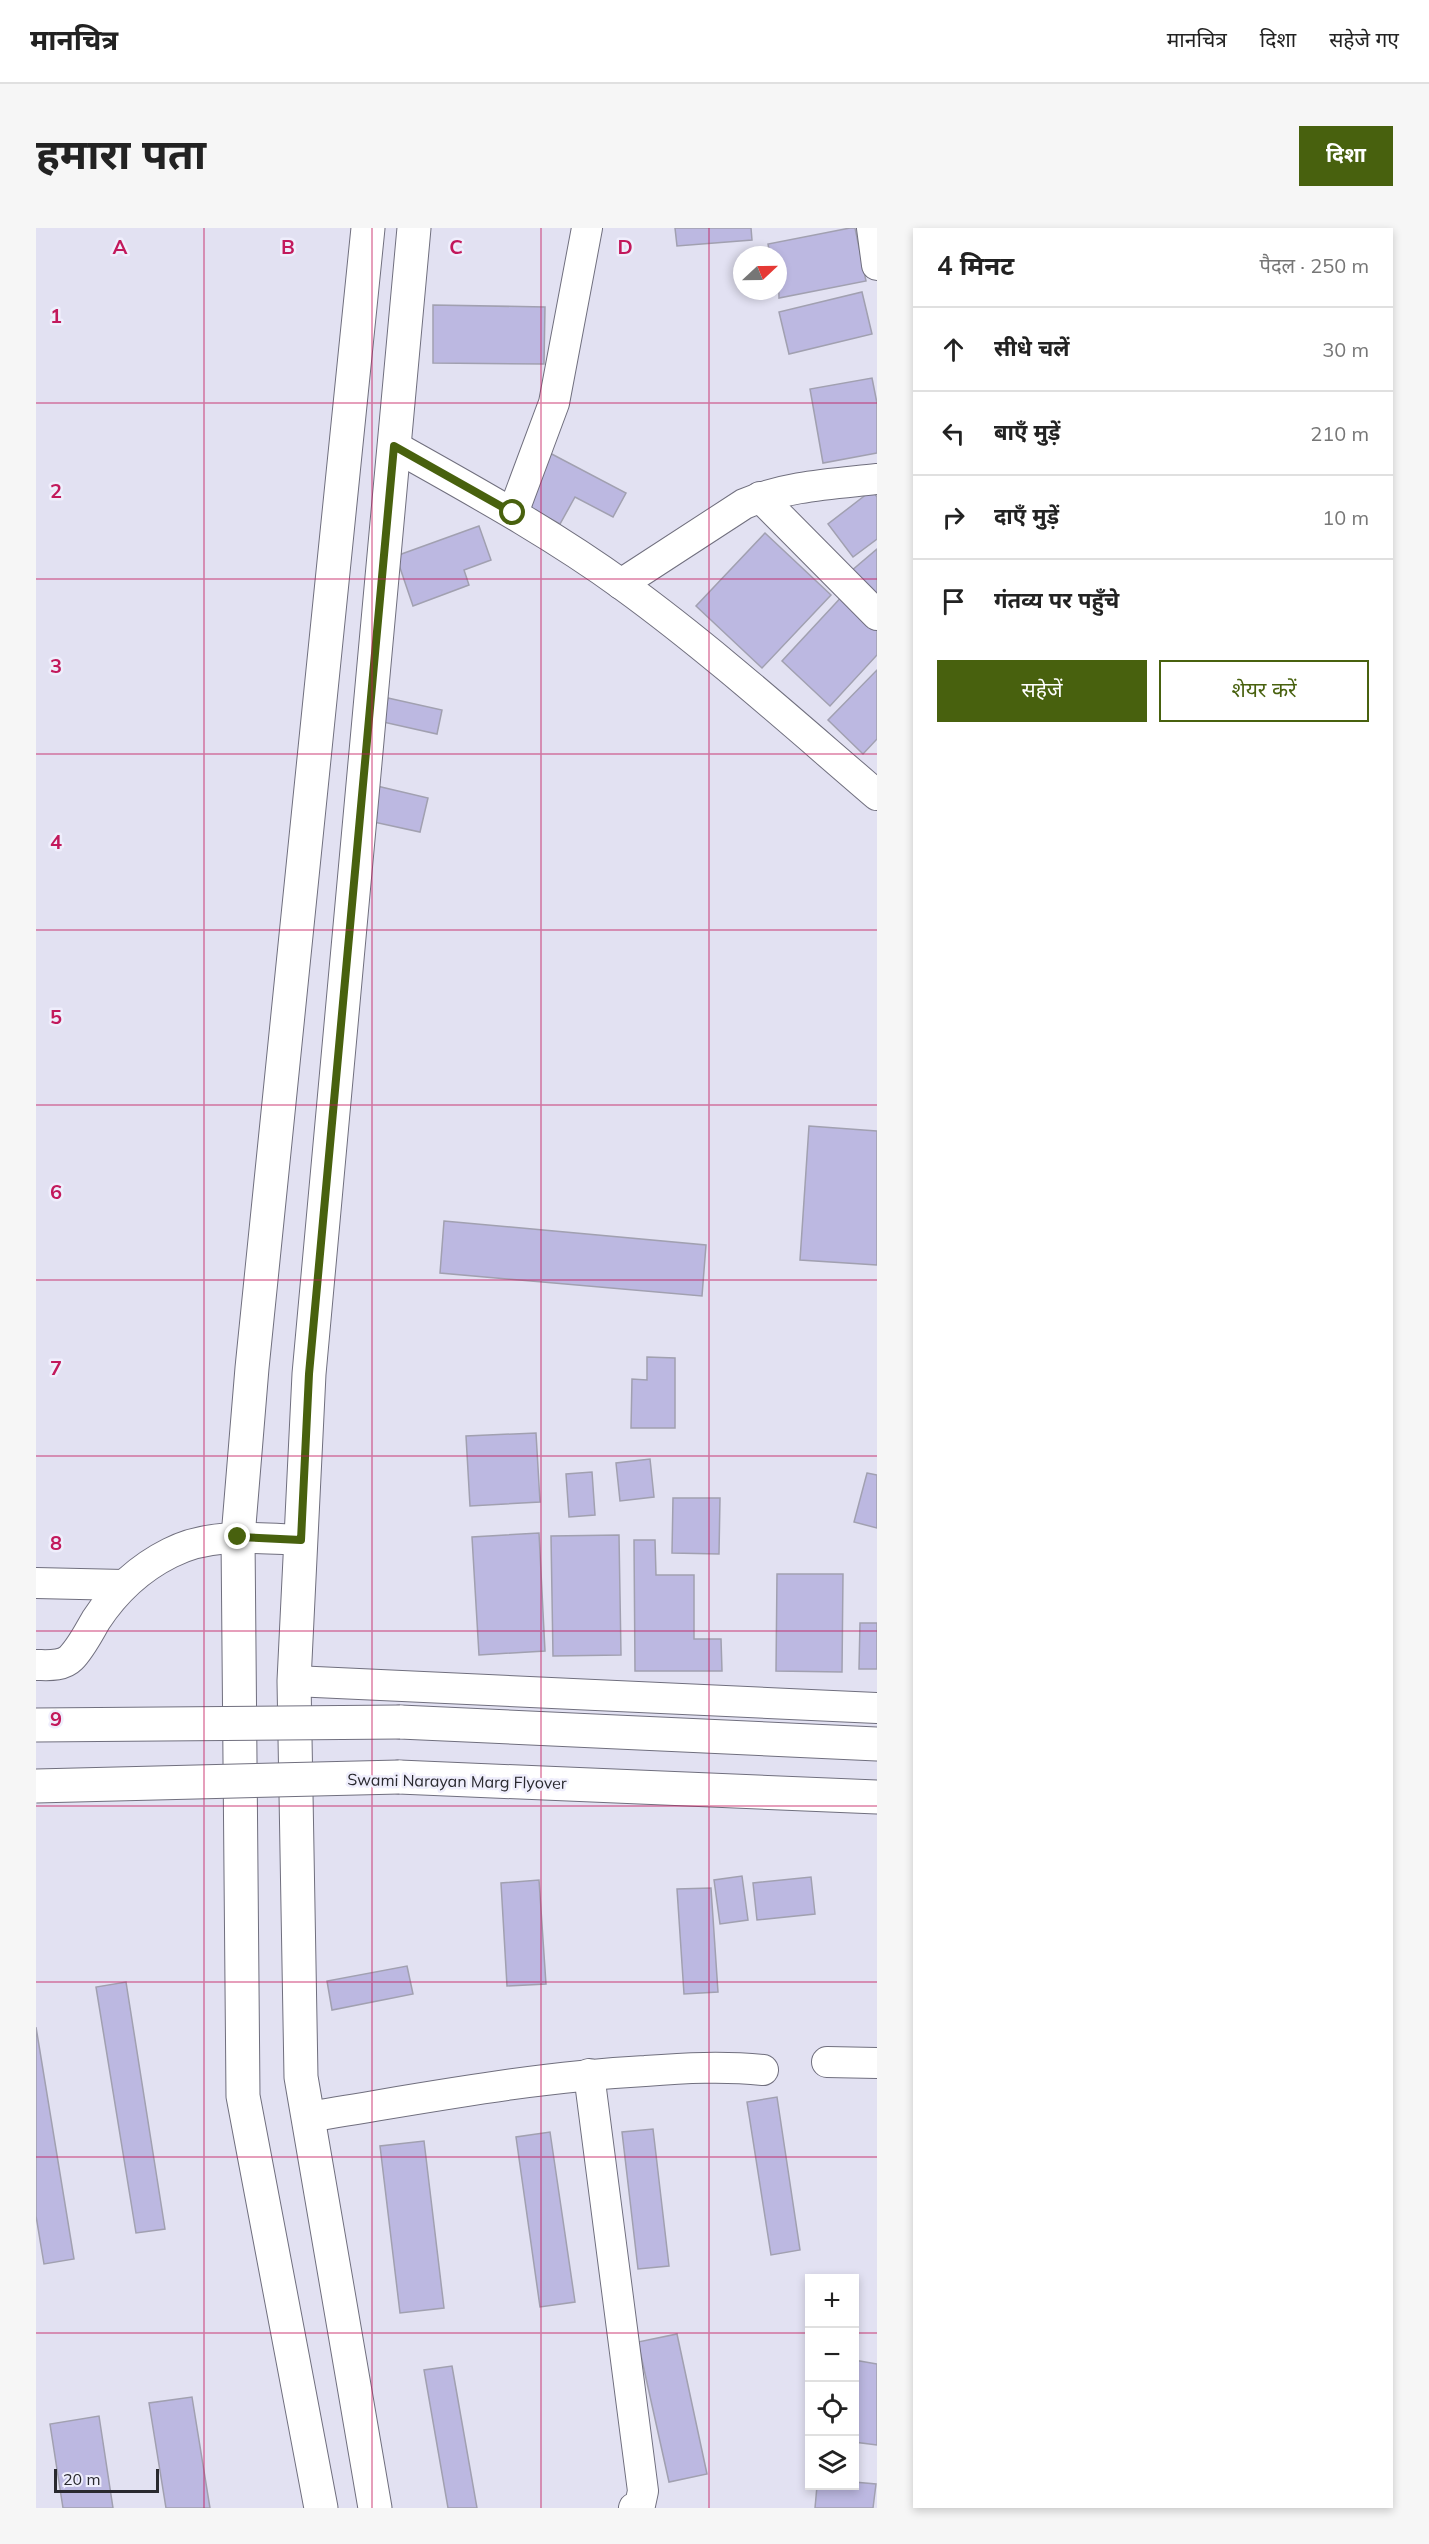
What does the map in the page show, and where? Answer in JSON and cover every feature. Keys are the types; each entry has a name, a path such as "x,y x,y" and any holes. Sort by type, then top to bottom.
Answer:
{"street":[{"path":"321,2508 243,2096 238,1537 252,1368 368,228"},
{"path":"375,2508 301,2078 294,1681 309,1374 414,228"},
{"path":"513,513 554,403 587,228"},
{"path":"872,228 877,265"},
{"path":"394,446 513,513 621,584 669,619 877,795"},
{"path":"621,584 744,504 760,497 785,490 877,479"},
{"path":"760,497 877,615"},
{"path":"36,1665 55,1665 71,1658 107,1603 140,1571 171,1552 196,1543 238,1537 301,1540"},
{"path":"36,1582 124,1586"},
{"path":"294,1681 877,1708"},
{"path":"36,1725 400,1722 877,1744"},
{"name":"Swami Narayan Marg Flyover","path":"36,1786 399,1777 877,1797"},
{"path":"827,2062 877,2062"},
{"path":"308,2117 508,2084 590,2074 723,2066 763,2070"},
{"path":"590,2074 643,2492 640,2505 634,2508"}],"building":[{"path":"675,228 751,228 752,240 677,246"},
{"path":"855,228 866,281 787,296 787,246 768,246 768,244"},
{"path":"862,292 872,334 789,354 779,312"},
{"path":"433,305 545,307 544,364 433,363"},
{"path":"872,378 877,403 877,453 823,463 810,389"},
{"path":"546,451 626,493 613,517 575,497 560,524 519,502"},
{"path":"872,490 877,497 877,539 853,557 828,524"},
{"path":"479,526 491,560 464,570 469,585 413,606 396,556"},
{"path":"765,533 831,595 762,668 696,606"},
{"path":"877,549 877,593 866,603 844,577"},
{"path":"846,592 877,621 877,655 830,706 782,661"},
{"path":"877,670 877,739 863,754 828,720"},
{"path":"388,698 442,710 437,734 383,722"},
{"path":"377,786 428,798 420,832 369,821"},
{"path":"809,1126 877,1131 877,1265 800,1260"},
{"path":"444,1221 706,1245 702,1296 440,1273"},
{"path":"647,1357 675,1358 675,1428 631,1428 632,1379 647,1380"},
{"path":"536,1433 540,1502 470,1506 466,1436"},
{"path":"650,1459 654,1497 620,1501 616,1463"},
{"path":"592,1472 595,1515 569,1517 566,1474"},
{"path":"867,1473 877,1475 877,1528 854,1522"},
{"path":"673,1498 720,1498 719,1554 672,1553"},
{"path":"539,1533 545,1651 479,1655 472,1537"},
{"path":"619,1535 621,1655 553,1656 551,1536"},
{"path":"634,1540 655,1540 656,1575 694,1575 694,1639 721,1639 722,1671 635,1671"},
{"path":"777,1574 843,1574 842,1672 776,1671"},
{"path":"860,1623 877,1623 877,1669 859,1669"},
{"path":"742,1876 748,1920 720,1924 714,1880"},
{"path":"811,1877 815,1914 757,1920 753,1883"},
{"path":"539,1880 546,1984 507,1986 501,1883"},
{"path":"711,1888 718,1992 684,1994 677,1889"},
{"path":"407,1966 413,1994 332,2010 327,1981"},
{"path":"126,1982 165,2229 136,2233 96,1987"},
{"path":"36,2027 74,2259 44,2264 36,2216"},
{"path":"777,2097 800,2250 771,2255 747,2102"},
{"path":"653,2129 669,2266 638,2269 622,2132"},
{"path":"550,2132 575,2302 540,2307 516,2137"},
{"path":"424,2141 444,2308 400,2313 380,2146"},
{"path":"677,2334 707,2474 669,2482 638,2342"},
{"path":"859,2361 877,2364 877,2445 859,2443"},
{"path":"452,2366 477,2508 448,2508 424,2370"},
{"path":"192,2397 210,2508 166,2508 149,2403"},
{"path":"99,2416 113,2508 63,2508 50,2424"},
{"path":"859,2482 876,2484 873,2508 815,2508 817,2490 859,2490"}],"route":[{"path":"238,1537 301,1540 309,1374 394,446 513,513"}]}
